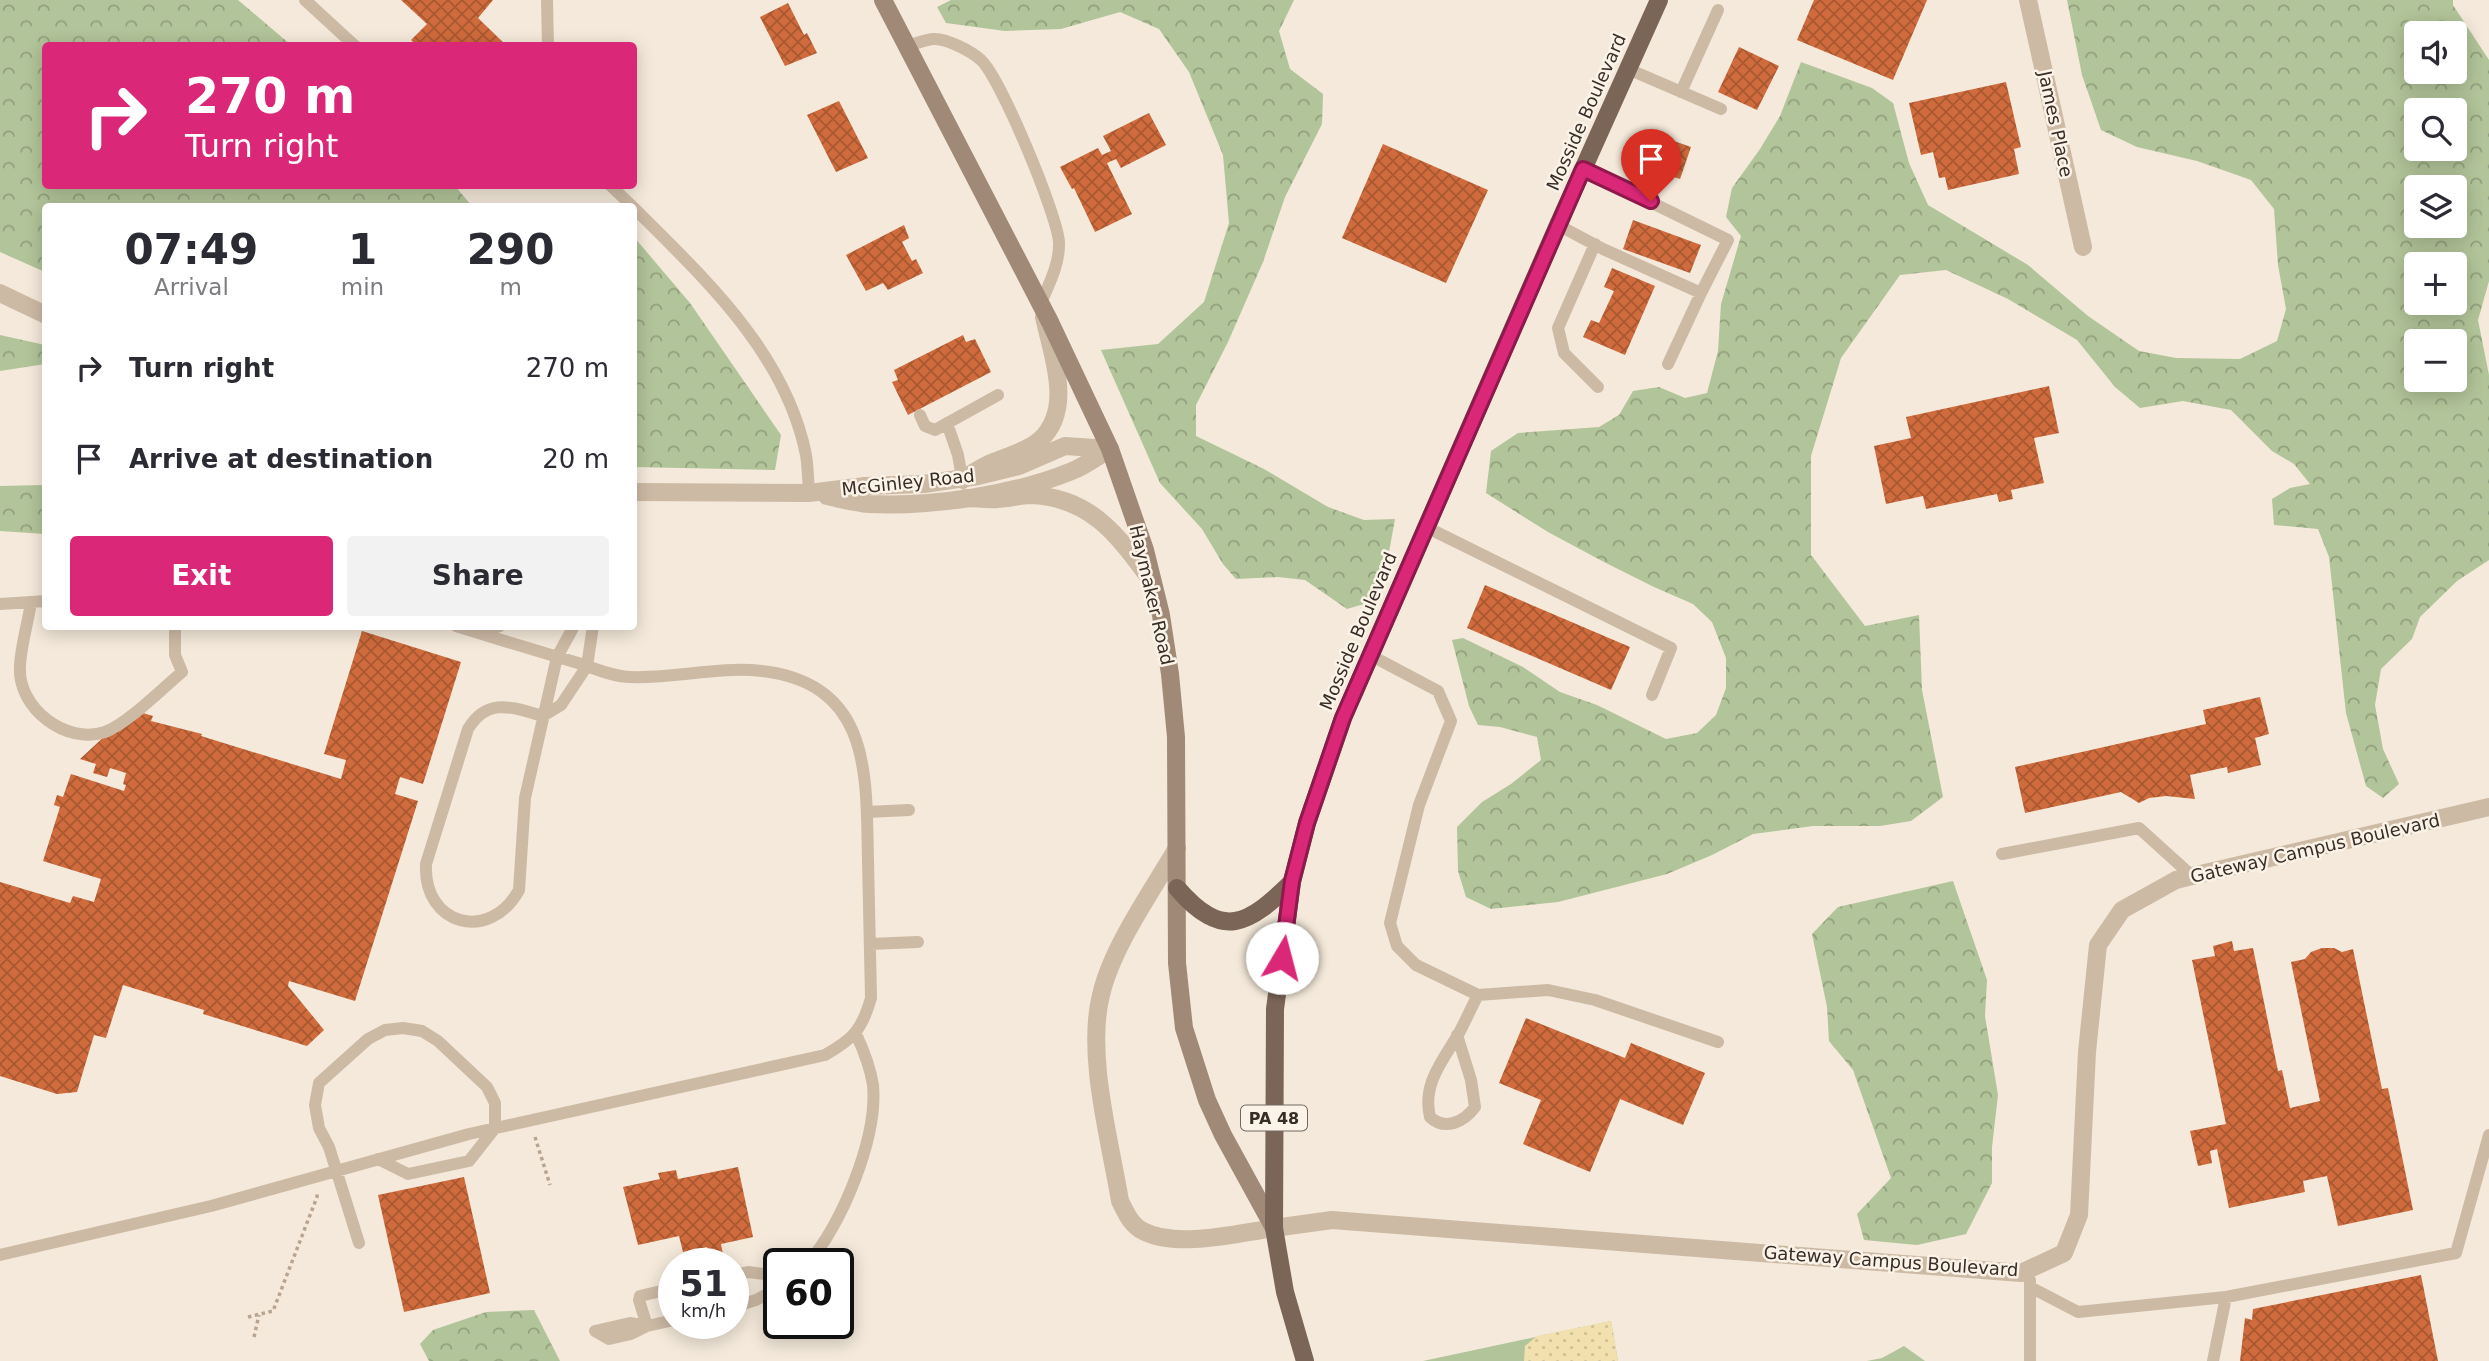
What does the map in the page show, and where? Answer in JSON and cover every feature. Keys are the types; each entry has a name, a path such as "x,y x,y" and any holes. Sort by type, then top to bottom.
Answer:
{"main road":[{"name":"Haymaker Road","path":"883,0 1041,303 1110,449 1145,550 1170,674 1174,712 1177,963 1184,1028 1208,1100 1223,1135 1274,1227"},
{"name":"Mosside Boulevard","path":"1305,1361 1285,1292 1274,1227 1275,1009 1292,881 1307,823 1343,718 1370,655 1558,225 1660,0"},
{"path":"1177,888 1201,913 1217,920 1230,921 1247,918 1264,908 1292,881"}],"street":[{"name":"James Place","path":"2028,0 2083,247"},
{"path":"0,293 42,313"},
{"path":"962,479 1040,441 1050,426 1060,389 1041,303"},
{"name":"McGinley Road","path":"637,492 809,493 865,486 924,484 962,479 1019,466 1065,446 1110,449"},
{"name":"McGinley Road","path":"809,493 866,504 927,504 1025,486 1074,471 1110,449"},
{"path":"965,498 999,499 1026,495 1065,500 1104,523 1119,538 1153,583"},
{"name":"Gateway Campus Boulevard","path":"1177,848 1118,947 1101,994 1096,1031 1099,1073 1120,1201 1128,1219 1141,1230 1154,1236 1174,1239 1219,1236 1332,1220 2021,1273 2030,1278 2064,1253 2079,1215 2087,1052 2098,945 2122,910 2176,880 2489,807"}],"lane":[{"path":"305,0 351,42"},
{"path":"547,0 548,42"},
{"path":"1681,92 1718,10"},
{"path":"907,46 934,38 956,45 982,61 1003,98 1053,213 1059,243 1054,272 1041,303"},
{"path":"1628,69 1721,109"},
{"path":"1583,169 1728,240 1668,364"},
{"path":"614,189 629,203"},
{"path":"637,211 710,284 747,330 777,376 795,418 806,455 809,493"},
{"path":"1558,225 1701,293"},
{"path":"1595,244 1558,328 1564,353 1598,387"},
{"path":"920,415 925,426 935,430 998,395"},
{"path":"947,423 958,455 965,498"},
{"path":"1426,527 1671,648 1652,695"},
{"path":"0,604 42,601"},
{"path":"32,602 19,668 27,696 39,713 54,726 70,732 105,732 119,724 182,672 175,656 175,630"},
{"path":"0,1255 211,1206 495,1128 825,1055 856,1034 866,1018 871,998 867,812 863,760 858,741 840,709 828,696 795,678 764,671 734,670 627,678 469,630"},
{"path":"478,633 487,630"},
{"path":"572,630 557,657 543,716 525,798 519,890 513,902 494,917 470,922 454,918 440,909 430,896 425,881 426,864 468,729 481,713 500,706 543,716 561,705 587,666 592,630"},
{"path":"1370,655 1438,691 1451,722 1419,805 1390,923 1397,946 1416,965 1478,995 1548,990 1595,1000 1717,1042"},
{"path":"867,812 909,810"},
{"path":"2002,854 2139,828 2192,876"},
{"path":"870,944 918,942"},
{"path":"1457,1035 1471,1080 1475,1107 1467,1118 1452,1124 1437,1123 1430,1116 1428,1094 1439,1062 1478,995"},
{"path":"359,1243 329,1147 318,1128 315,1105 319,1083 368,1039 385,1030 404,1028 422,1031 438,1041 487,1087 495,1103 495,1128 468,1161 408,1174 378,1159"},
{"path":"819,1248 847,1199 871,1123 873,1087 869,1061 856,1034"},
{"path":"2030,1278 2078,1312 2226,1297 2456,1253 2489,1135"},
{"path":"2029,1361 2030,1278"},
{"path":"658,1292 640,1296 639,1300 647,1326 658,1324"},
{"path":"2213,1361 2226,1297"}],"path":[{"path":"531,1121 550,1185"},
{"path":"248,1317 272,1311 317,1197"},
{"path":"254,1337 259,1314"}],"green space":[{"path":"0,0 238,0 287,42 42,42 42,189 458,189 469,203 42,203 42,271 0,252"},
{"path":"951,0 1294,0 1279,31 1290,69 1323,94 1322,124 1285,197 1263,262 1228,342 1196,405 1196,436 1264,469 1328,507 1364,520 1395,519 1387,563 1364,604 1347,609 1305,580 1278,577 1236,579 1223,564 1202,529 1160,483 1101,350 1158,344 1204,302 1229,223 1223,155 1189,72 1159,29 1120,12 1061,29 1005,31 946,23 937,7"},
{"path":"2067,0 2453,0 2453,5 2463,21 2404,21 2404,84 2467,84 2467,26 2489,60 2489,281 2478,320 2489,375 2489,560 2457,581 2420,617 2412,639 2381,669 2375,705 2383,749 2399,784 2383,798 2366,786 2346,713 2329,557 2318,529 2274,525 2272,499 2290,488 2310,484 2294,464 2272,451 2231,410 2183,401 2140,408 2115,387 2077,340 2008,299 1946,270 1900,275 1841,358 1811,456 1811,555 1865,626 1919,615 1922,690 1943,797 1911,821 1880,826 1813,826 1753,834 1667,874 1558,902 1491,909 1466,897 1458,871 1457,827 1482,802 1511,784 1541,760 1537,737 1500,727 1478,725 1469,706 1452,640 1463,638 1523,667 1560,692 1597,705 1666,739 1697,733 1716,715 1726,688 1726,658 1712,622 1693,604 1654,587 1548,532 1486,493 1491,451 1518,433 1599,427 1619,415 1633,391 1659,387 1685,398 1707,393 1718,351 1721,304 1741,236 1726,217 1732,188 1780,116 1801,62 1872,88 1893,103 1909,163 1928,205 2028,265 2088,316 2139,351 2176,358 2240,359 2277,341 2286,309 2278,265 2274,209 2251,180 2197,161 2137,147 2101,130 2082,75"},
{"path":"637,241 690,303 781,435 775,470 637,467"},
{"path":"0,335 42,344 42,364 0,371"},
{"path":"42,485 42,534 0,531 0,486"},
{"path":"1953,881 1987,980 1985,1016 1998,1095 1992,1147 1992,1183 1966,1234 1917,1245 1864,1240 1857,1214 1891,1178 1853,1070 1829,1041 1827,1007 1812,934 1838,907"},
{"path":"534,1310 560,1361 429,1361 420,1344 433,1330 486,1312"},
{"path":"1611,1321 1618,1361 1423,1361"},
{"path":"1904,1346 1925,1361 1867,1361 1882,1358"}],"sand":[{"path":"1611,1321 1618,1361 1524,1361 1525,1346 1537,1336"}],"building":[{"path":"401,0 493,0 478,18 503,42 413,42 411,40 427,24"},
{"path":"1814,0 1927,0 1893,80 1797,40"},
{"path":"788,3 804,35 807,33 817,53 785,66 760,17"},
{"path":"1739,47 1779,66 1757,110 1718,92"},
{"path":"2006,82 2021,147 2014,149 2019,174 1948,190 1945,177 1939,178 1933,152 1921,155 1909,103"},
{"path":"839,101 868,158 836,172 807,115"},
{"path":"1149,113 1166,145 1121,168 1116,159 1107,163 1132,214 1095,232 1074,188 1072,189 1060,167 1098,148 1102,155 1111,151 1103,136"},
{"path":"1668,139 1691,147 1680,179 1657,171"},
{"path":"1383,144 1488,190 1446,283 1342,238"},
{"path":"1633,220 1701,245 1690,273 1623,249"},
{"path":"904,225 909,238 902,242 912,261 916,259 923,273 888,290 883,283 866,291 846,255"},
{"path":"1612,268 1655,286 1625,355 1583,337 1591,320 1599,323 1614,291 1604,287"},
{"path":"963,335 966,342 975,339 991,372 908,415 892,382 898,380 894,370"},
{"path":"2049,386 2059,433 2034,438 2044,483 2011,490 2013,499 1999,502 1997,494 1926,509 1923,496 1886,504 1874,446 1911,438 1906,417"},
{"path":"1485,585 1630,647 1611,690 1467,628"},
{"path":"362,631 461,662 423,784 400,777 395,794 418,801 355,1001 289,981 288,986 324,1030 307,1046 203,1014 204,1010 123,985 106,1038 94,1035 77,1092 57,1094 0,1076 0,882 70,903 73,896 94,902 101,879 43,861 60,807 54,805 57,795 63,797 71,774 124,791 126,785 123,784 126,773 110,768 107,777 93,773 96,764 80,759 133,710 153,716 151,721 202,734 201,736 341,779 346,760 324,754"},
{"path":"2260,697 2269,734 2255,738 2261,765 2228,773 2227,767 2190,775 2195,799 2166,796 2149,798 2139,803 2121,792 2025,813 2015,767 2206,724 2203,710"},
{"path":"2232,941 2234,951 2253,948 2278,1071 2282,1070 2290,1108 2320,1101 2291,962 2305,959 2311,952 2322,948 2334,948 2342,952 2353,949 2382,1089 2388,1088 2413,1210 2338,1226 2327,1176 2303,1181 2305,1192 2229,1208 2217,1149 2210,1151 2212,1163 2198,1166 2190,1131 2226,1124 2192,960 2215,956 2213,946"},
{"path":"1526,1018 1625,1058 1631,1043 1705,1073 1683,1125 1620,1099 1590,1172 1523,1144 1541,1100 1499,1083"},
{"path":"738,1167 753,1237 721,1244 722,1248 682,1248 679,1236 638,1245 623,1187 660,1179 658,1173 676,1170 678,1179"},
{"path":"464,1177 490,1293 404,1312 378,1195"},
{"path":"2421,1275 2438,1361 2240,1361 2245,1318 2252,1320 2253,1309"}],"route":[{"path":"1282,958 1292,881 1307,823 1343,718 1583,169 1651,201"}]}
